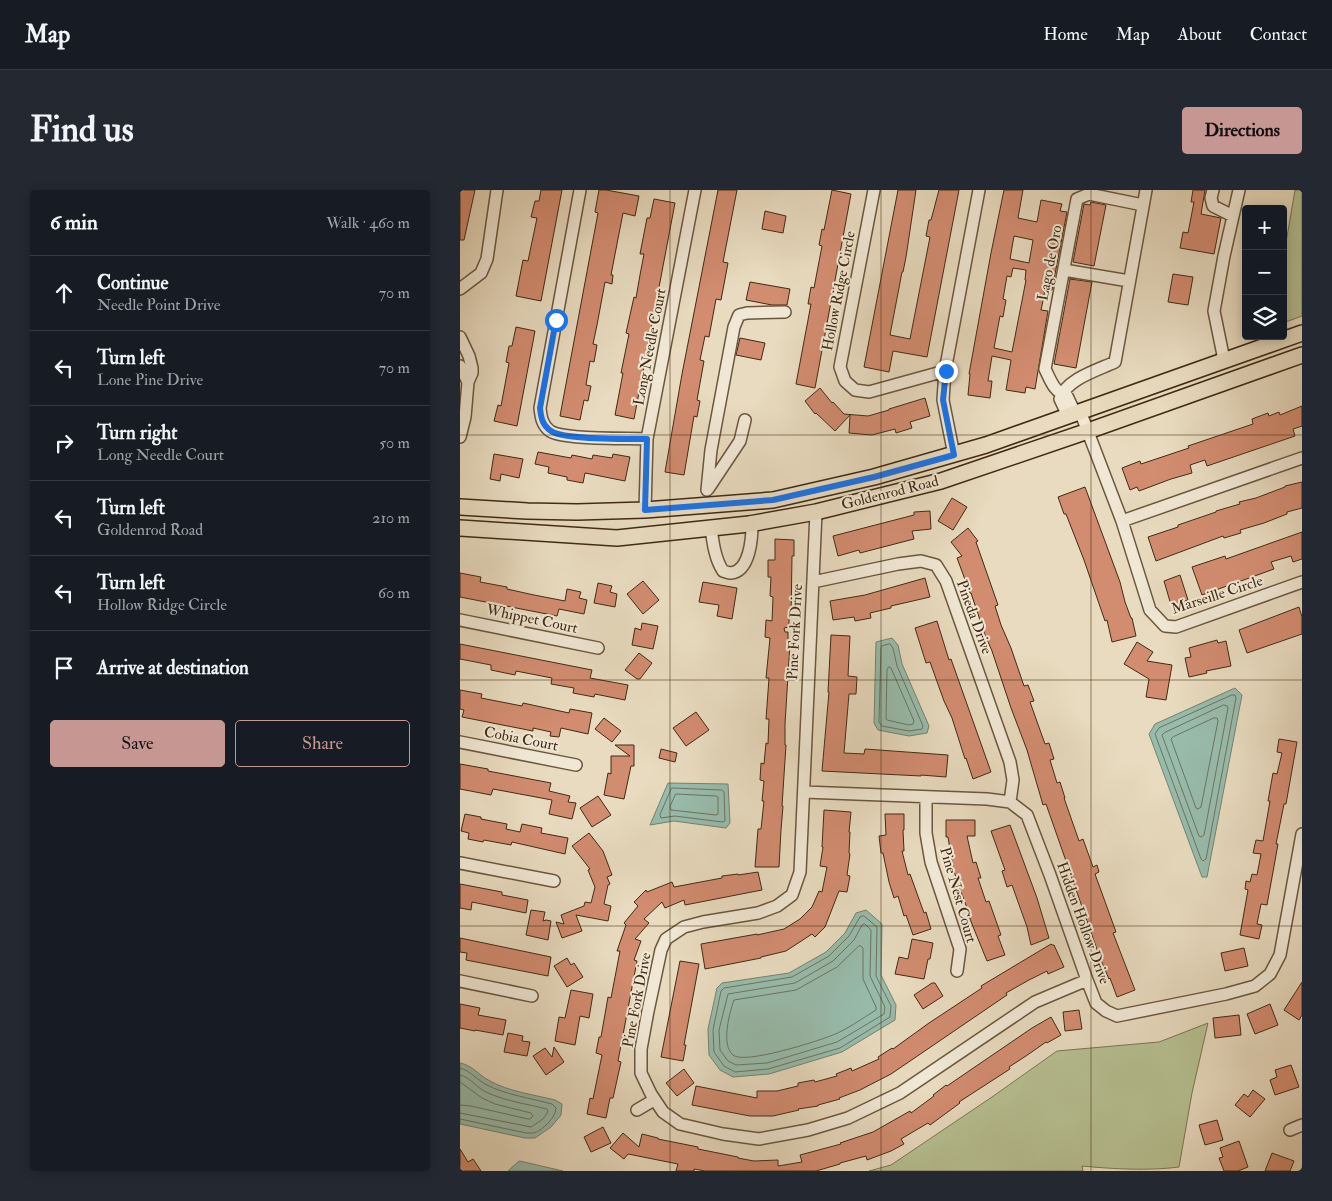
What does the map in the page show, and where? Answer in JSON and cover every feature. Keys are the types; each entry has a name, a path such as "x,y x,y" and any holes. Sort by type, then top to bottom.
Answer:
{"main road":[{"name":"Goldenrod Road","path":"460,507 527,512 578,512 645,510 707,498 773,500 874,477 986,445 1302,332"},
{"name":"Goldenrod Road","path":"460,528 617,538 752,524 816,512 941,482 1088,432 1302,355"},
{"path":"460,516 480,509"}],"street":[{"path":"460,289 481,273 487,259 497,190"},
{"path":"580,190 540,408 542,422 551,432 571,437 647,439"},
{"name":"Long Needle Court","path":"645,510 647,439 695,190"},
{"name":"Hollow Ridge Circle","path":"874,190 840,367 845,381 855,390 870,392 946,371"},
{"path":"954,455 943,400 946,371 979,190"},
{"path":"1062,394 1076,380 1115,362 1146,190"},
{"path":"1213,190 1211,198 1213,206 1233,216"},
{"path":"1224,360 1214,311 1239,190"},
{"name":"Lago de Oro","path":"1074,413 1067,396 1055,389 1045,369 1077,199 1089,194 1143,205"},
{"path":"1064,270 1130,281"},
{"path":"707,498 711,450 734,327 739,315 785,312"},
{"path":"460,337 469,356 472,368 472,373 463,382"},
{"path":"460,366 465,417 460,437"},
{"name":"Marseille Circle","path":"1074,413 1088,432 1122,521 1150,610 1165,626 1176,627 1302,582"},
{"path":"707,498 740,441 745,420"},
{"path":"1122,521 1302,458"},
{"name":"Pine Fork Drive","path":"816,512 800,872 792,895 777,906 758,913 684,927 666,940 661,950 641,1049 642,1073 654,1100 663,1112 680,1124 723,1134 759,1139 808,1130 848,1118 900,1093 1035,1002 1087,980"},
{"path":"711,528 712,542 719,564 723,571 732,573 740,569 745,562 751,546 752,524"},
{"name":"Pineda Drive","path":"812,582 898,564 921,561 936,565 946,581 1010,762 1013,780 1010,802"},
{"name":"Whippet Court","path":"460,620 598,648"},
{"name":"Cobia Court","path":"460,742 576,765"},
{"path":"804,792 986,799 1010,802"},
{"name":"Pine Nest Court","path":"926,797 926,833 931,862 960,949 957,971"},
{"name":"Hidden Hollow Drive","path":"1010,802 1027,815 1096,1003 1106,1011 1117,1016 1226,994 1255,986 1270,974 1280,955 1296,894 1302,834"},
{"path":"460,863 554,881"},
{"path":"460,981 532,996"},
{"path":"637,1110 654,1100"},
{"path":"1290,1130 1302,1126"}],"shaded area":[{"path":"1295,190 1302,190 1302,316 1287,322 1287,250 1287,237"},
{"path":"1208,1023 1192,1093 1179,1167 1131,1169 1082,1166 1083,1171 869,1171 891,1165 1057,1051 1159,1042"}],"water":[{"path":"892,638 898,645 902,664 929,726 927,733 909,736 878,730 874,723 876,642"},
{"path":"1235,688 1242,695 1207,877 1202,877 1149,734 1155,724"},
{"path":"668,783 728,784 730,823 726,828 674,821 650,825"},
{"path":"866,910 882,924 881,975 896,1005 895,1020 842,1052 769,1074 733,1077 720,1070 709,1055 708,1029 717,988 722,983 789,973 826,952 845,933 856,913"},
{"path":"460,1063 469,1066 486,1079 497,1084 555,1100 562,1104 561,1115 551,1127 535,1138 525,1138 460,1124"},
{"path":"519,1161 524,1162 563,1171 508,1171"}],"building":[{"path":"460,190 475,190 464,240 460,240"},
{"path":"541,190 562,190 541,301 516,296 523,260 528,261 537,218 531,217 535,201 539,201"},
{"path":"599,190 639,196 635,216 623,213 611,275 613,275 612,284 605,282 593,344 597,345 594,362 590,361 586,385 591,386 588,401 584,400 580,420 560,416 598,213 595,212"},
{"path":"718,190 737,190 723,262 728,263 721,300 716,299 709,337 705,336 700,360 704,361 697,400 700,401 697,417 694,416 684,475 665,472"},
{"path":"832,190 851,194 815,388 796,384 811,304 808,304 811,287 814,288 822,246 819,245"},
{"path":"898,190 916,190 906,257 890,335 910,339 930,237 926,236 929,220 931,220 939,190 959,190 927,357 893,351 889,372 864,367"},
{"path":"1004,190 1023,190 1018,218 1037,222 1041,200 1062,204 1060,211 1067,212 1052,290 1045,288 1041,310 1048,311 1035,389 1026,387 1025,393 1006,390 1011,360 992,356 988,381 992,381 990,398 968,395 969,374","holes":["1014,236 1033,240 1029,263 1010,259","1013,268 1026,270 1026,280 1012,352 994,348 1000,316 1003,317 1006,300 1003,299 1007,276 1011,277"]},
{"path":"1193,190 1205,190 1201,214 1221,218 1214,254 1180,248 1183,232 1188,233 1194,202 1191,202"},
{"path":"654,199 675,203 634,419 615,415 629,334 626,333 634,297 636,298 644,254 640,254 647,218 650,218"},
{"path":"1091,202 1106,205 1094,266 1073,262 1084,204 1090,205"},
{"path":"765,211 786,216 783,233 762,229"},
{"path":"1173,274 1193,277 1188,305 1168,302"},
{"path":"1070,279 1092,282 1076,368 1054,364"},
{"path":"750,282 790,289 787,305 772,305 746,300"},
{"path":"516,327 535,331 517,426 494,421 498,405 501,406 509,363 506,362 509,346 512,346"},
{"path":"740,338 765,343 761,360 736,355"},
{"path":"820,388 844,414 868,416 925,398 930,416 910,422 912,428 896,433 895,429 872,435 849,433 850,415 835,431 815,414 805,401"},
{"path":"1302,406 1302,426 1293,429 1295,436 1207,466 1205,460 1190,465 1192,473 1139,491 1137,487 1130,490 1122,468 1140,461 1141,464 1189,448 1188,446 1253,424 1252,419 1268,413 1269,416 1279,412 1280,415"},
{"path":"538,452 571,458 572,455 592,459 593,455 612,458 613,454 630,457 625,481 585,473 583,483 567,480 567,477 548,473 549,467 535,464"},
{"path":"494,454 523,459 519,478 501,474 500,481 490,479"},
{"path":"1302,482 1302,508 1240,530 1241,533 1224,538 1223,536 1156,561 1148,537 1216,511 1240,504 1239,502"},
{"path":"1085,487 1120,582 1136,636 1112,642 1107,620 1105,621 1084,560 1058,497"},
{"path":"952,498 967,507 953,530 938,521"},
{"path":"930,511 931,529 912,531 914,539 860,553 859,550 838,556 833,536 914,515 914,512"},
{"path":"968,528 978,541 976,542 998,605 995,606 1001,625 1024,686 1028,685 1034,701 1030,702 1045,744 1049,743 1054,759 1050,760 1057,783 1060,782 1079,841 1083,839 1093,867 1097,865 1099,872 1095,874 1116,932 1113,933 1135,990 1117,997 1100,958 1046,804 1043,805 1027,750 957,558 962,556 951,542"},
{"path":"1302,532 1302,559 1293,562 1291,556 1271,562 1274,569 1202,595 1192,567 1225,556 1226,559"},
{"path":"775,539 794,540 791,618 789,618 789,627 784,628 785,632 788,632 788,643 790,643 785,724 786,745 783,806 779,867 755,867 758,829 761,829 764,801 762,801 764,781 760,780 761,763 764,764 766,743 768,744 769,719 766,719 769,678 766,678 770,638 765,637 766,620 772,621 773,597 770,596 771,577 768,577 768,560 775,560"},
{"path":"460,573 481,577 480,582 565,601 567,589 581,592 579,598 587,600 584,614 559,609 557,616 460,597"},
{"path":"1180,575 1188,600 1171,605 1164,581"},
{"path":"925,578 930,597 870,613 871,618 855,621 854,617 833,620 830,601 865,595"},
{"path":"643,581 659,600 643,614 627,594"},
{"path":"703,582 737,588 732,619 717,616 719,605 699,602"},
{"path":"598,583 612,586 610,592 617,594 615,607 594,603"},
{"path":"1299,607 1302,617 1302,634 1247,653 1239,630"},
{"path":"937,621 949,660 951,659 991,772 973,779 930,662 926,663 915,628"},
{"path":"642,623 658,626 653,649 632,645 635,628 641,630"},
{"path":"831,635 850,636 848,676 857,677 856,694 849,694 844,753 864,754 865,749 948,755 946,777 822,771 829,692"},
{"path":"1217,640 1218,643 1226,641 1231,666 1189,677 1185,658 1191,657 1189,648"},
{"path":"1137,642 1153,652 1147,661 1172,665 1166,700 1146,697 1149,679 1124,664"},
{"path":"460,644 592,670 590,678 628,685 625,700 595,694 594,697 573,693 574,688 551,684 552,678 516,671 515,675 491,670 491,665 460,659"},
{"path":"639,653 652,663 640,679 637,679 625,670"},
{"path":"460,690 482,694 481,698 522,706 523,703 569,713 570,709 592,713 588,734 561,728 559,737 550,736 551,732 533,728 533,731 462,717 464,710 460,709"},
{"path":"696,712 709,730 686,746 673,728"},
{"path":"604,718 621,731 612,742 595,729"},
{"path":"1279,739 1297,742 1286,804 1284,804 1276,844 1278,844 1267,905 1261,904 1257,924 1262,925 1259,939 1240,935 1248,890 1245,889 1246,881 1250,882 1252,874 1257,875 1261,854 1253,853 1256,840 1263,841 1273,773 1277,774 1282,753 1277,752"},
{"path":"615,745 634,745 634,766 631,766 624,799 604,795 608,773 611,774 611,756 630,756"},
{"path":"661,749 677,753 675,762 659,758"},
{"path":"460,764 551,783 549,791 570,796 568,802 576,803 572,819 549,814 552,800 493,789 491,795 460,789"},
{"path":"598,796 611,815 592,827 580,808"},
{"path":"824,810 851,812 849,832 850,854 847,875 850,876 847,892 839,891 825,927 815,937 812,934 786,951 705,969 701,944 784,929 800,919 812,907 819,891 822,892 827,867 820,866 823,847"},
{"path":"465,814 507,824 506,829 520,832 522,824 542,828 541,833 568,838 565,854 512,842 511,845 468,839 469,833 461,831"},
{"path":"885,814 904,814 904,851 902,851 908,875 910,874 931,929 913,935 906,915 904,916 898,896 894,898 883,853 881,853 879,836 886,835"},
{"path":"946,820 975,820 975,836 967,836 973,863 976,862 981,878 978,878 986,902 989,901 1001,935 998,936 1005,955 987,961 966,908 953,868 948,837 946,837"},
{"path":"1010,825 1037,898 1049,938 1031,945 1027,927 1012,885 1007,887 1002,871 1005,870 991,831"},
{"path":"589,833 603,851 612,875 607,877 610,884 608,885 604,904 611,906 608,921 576,915 582,931 562,938 556,922 564,924 561,915 584,906 585,902 591,903 595,887 588,870 590,869 572,846"},
{"path":"758,872 762,890 685,905 684,900 665,908 662,902 644,919 649,923 635,939 641,941 634,960 637,961 618,1061 621,1062 613,1098 610,1098 606,1118 587,1114 590,1098 593,1099 602,1055 596,1053 599,1037 601,1037 608,997 611,998 620,951 617,951 626,925 624,923 638,906 634,902 646,890 647,892 672,882 674,887 722,878 722,876"},
{"path":"460,884 502,892 502,895 528,900 526,913 472,902 471,910 460,908"},
{"path":"531,910 545,912 543,921 551,921 548,940 526,935"},
{"path":"460,938 551,957 548,976 466,960 467,953 460,952"},
{"path":"912,939 933,943 924,979 895,974 899,957 908,959"},
{"path":"1051,944 1054,945 1064,967 1048,974 1047,971 1006,993 1007,995 891,1074 840,1099 773,1116 750,1116 692,1105 696,1086 757,1098 757,1091 777,1091 798,1086 798,1083 814,1080 815,1082 837,1076 836,1074 851,1068 852,1071 879,1059 878,1057 893,1049 982,988 981,986"},
{"path":"1244,948 1248,966 1225,971 1221,953"},
{"path":"567,958 571,965 574,963 583,977 567,987 554,966"},
{"path":"680,961 699,964 684,1045 686,1045 683,1061 661,1057"},
{"path":"1302,982 1302,1015 1299,1020 1284,1010"},
{"path":"935,983 943,996 923,1009 914,995"},
{"path":"571,990 593,994 589,1018 580,1016 575,1045 555,1041 559,1017 565,1018"},
{"path":"460,1004 480,1008 478,1015 506,1020 503,1035 460,1028"},
{"path":"1270,1004 1278,1025 1255,1034 1247,1014"},
{"path":"1079,1010 1082,1029 1065,1031 1063,1012"},
{"path":"1239,1015 1241,1035 1215,1038 1213,1018"},
{"path":"1051,1017 1061,1035 1046,1042 1009,1067 1010,1069 959,1102 930,1125 928,1123 901,1139 904,1144 867,1160 866,1156 816,1171 705,1171 694,1169 694,1171 676,1171 678,1164 628,1154 624,1159 610,1148 623,1133 639,1147 642,1134 738,1158 754,1161 778,1160 778,1166 802,1162 800,1155 841,1144 873,1132 910,1111 911,1113 946,1085"},
{"path":"508,1033 523,1036 522,1041 530,1042 527,1056 504,1052"},
{"path":"554,1047 564,1062 546,1075 533,1056 545,1048 552,1057"},
{"path":"1291,1065 1299,1087 1275,1095 1270,1080 1277,1077 1275,1070"},
{"path":"684,1069 694,1083 677,1096 666,1083"},
{"path":"1253,1090 1265,1099 1250,1117 1235,1105 1244,1094 1248,1097"},
{"path":"1217,1120 1223,1140 1205,1145 1199,1125"},
{"path":"603,1127 611,1143 591,1152 584,1137"},
{"path":"1239,1141 1248,1167 1238,1171 1224,1171 1219,1158 1223,1157 1220,1148"},
{"path":"460,1149 468,1162 473,1159 481,1171 460,1171"},
{"path":"1272,1153 1294,1161 1290,1171 1265,1171"}],"route":[{"path":"556,320 540,408 542,422 551,432 571,437 647,439 645,510 773,500 874,477 954,455 943,400 946,371"}]}
